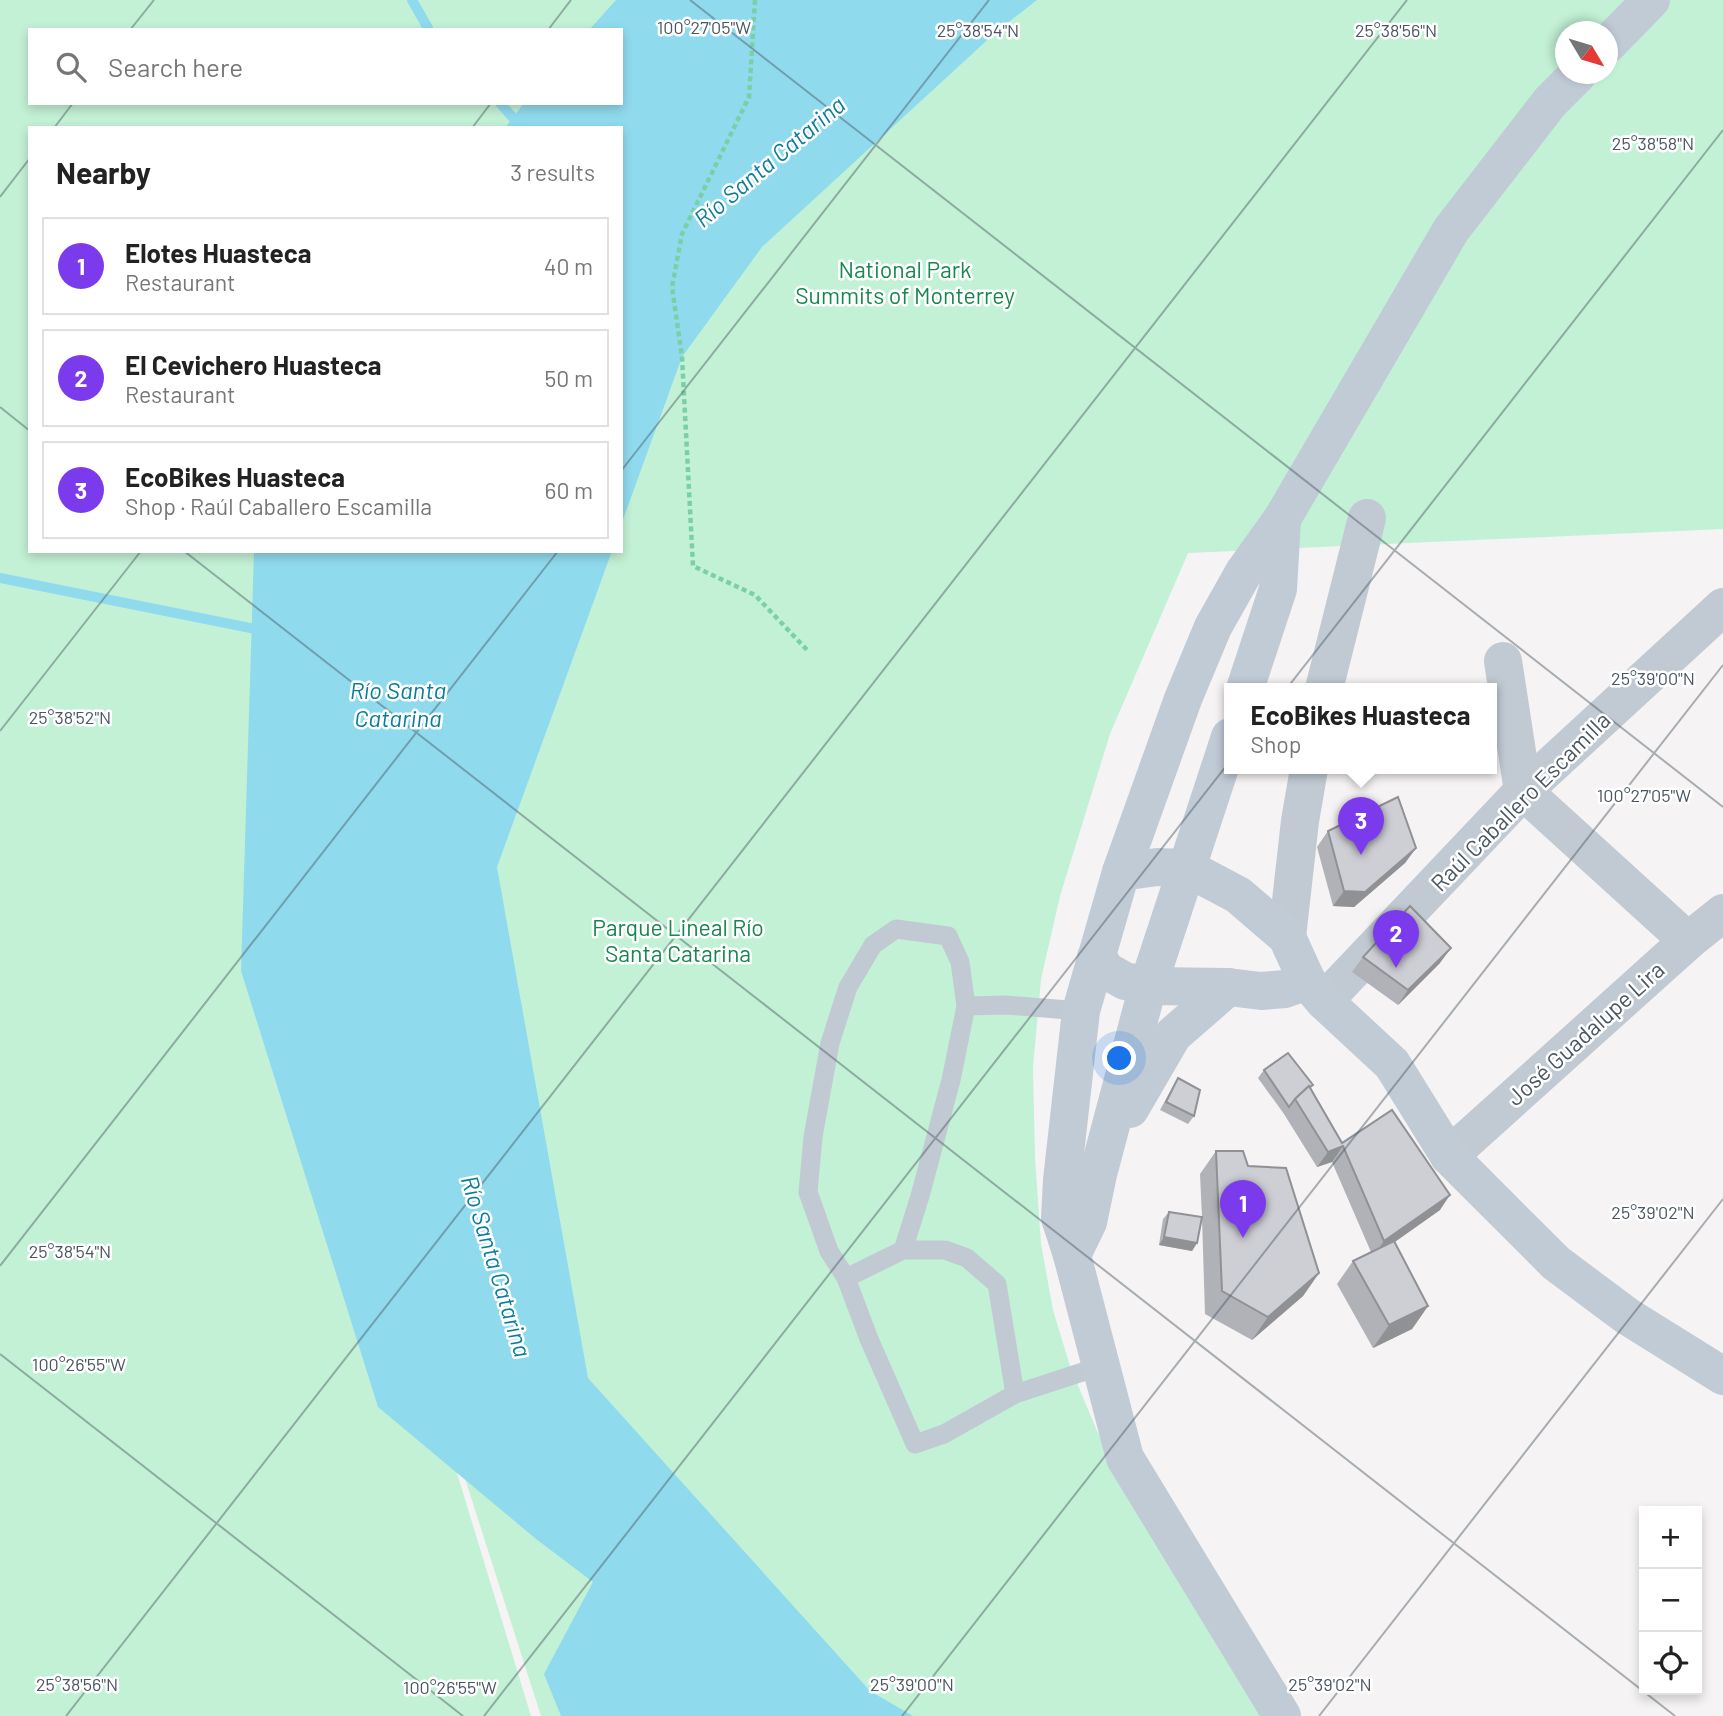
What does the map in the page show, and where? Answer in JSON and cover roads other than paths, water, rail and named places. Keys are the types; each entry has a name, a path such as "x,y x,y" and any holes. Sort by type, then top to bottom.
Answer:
{"main road":[{"path":"1618,34 1651,0"},
{"path":"1282,1716 1125,1458 1060,1218 1081,1011 1121,872 1183,699 1213,627 1244,572 1282,519 1451,230 1550,102 1568,84"},
{"path":"1247,683 1278,589 1282,519"},
{"path":"1072,1255 1088,1222 1098,1174 1148,986 1224,755"},
{"path":"1121,872 1157,867 1187,869 1238,895 1287,937 1315,991 1392,1064 1449,1156 1556,1263 1627,1316 1723,1376"},
{"path":"1096,957 1107,971 1125,981 1148,986 1315,991"},
{"path":"1098,1174 1140,1089 1173,1035 1228,987"},
{"path":"1081,1011 1136,1031"}],"street":[{"path":"1326,683 1367,518"},
{"name":"Raúl Caballero Escamilla","path":"1315,991 1523,791 1723,607"},
{"path":"1503,662 1523,791 1688,941"},
{"path":"1287,937 1308,774"},
{"name":"José Guadalupe Lira","path":"1449,1156 1688,941 1723,913"}],"lane":[{"path":"903,1250 951,1080 966,1006 960,962 948,936 896,929 873,945 848,987 830,1043 813,1137 808,1192 829,1251 846,1279 915,1444 944,1434 1015,1394 1101,1366"},
{"path":"966,1006 1006,1005 1081,1011"},
{"path":"846,1279 903,1250 945,1250 967,1258 997,1284 1015,1394"}],"water":[{"name":"Río Santa Catarina","path":"616,0 1037,0 996,32 762,247 682,357 623,519 623,126 507,126 522,105 623,105 623,28 591,28"},
{"name":"Río Santa Catarina","path":"254,553 611,553 497,867 588,1378 870,1691 913,1716 561,1716 544,1674 593,1582 536,1539 378,1407 241,971"}],"waterway":[{"path":"412,0 428,28"},
{"path":"502,105 520,126"},
{"path":"0,578 265,631"}],"place":[{"name":"EcoBikes Huasteca","path":"1361,855"},
{"name":"El Cevichero Huasteca","path":"1396,968"},
{"name":"Elotes Huasteca","path":"1243,1238"}],"park label":[{"name":"National Park Summits of Monterrey","path":"905,282"},
{"name":"Parque Lineal Río Santa Catarina","path":"678,940"}]}
